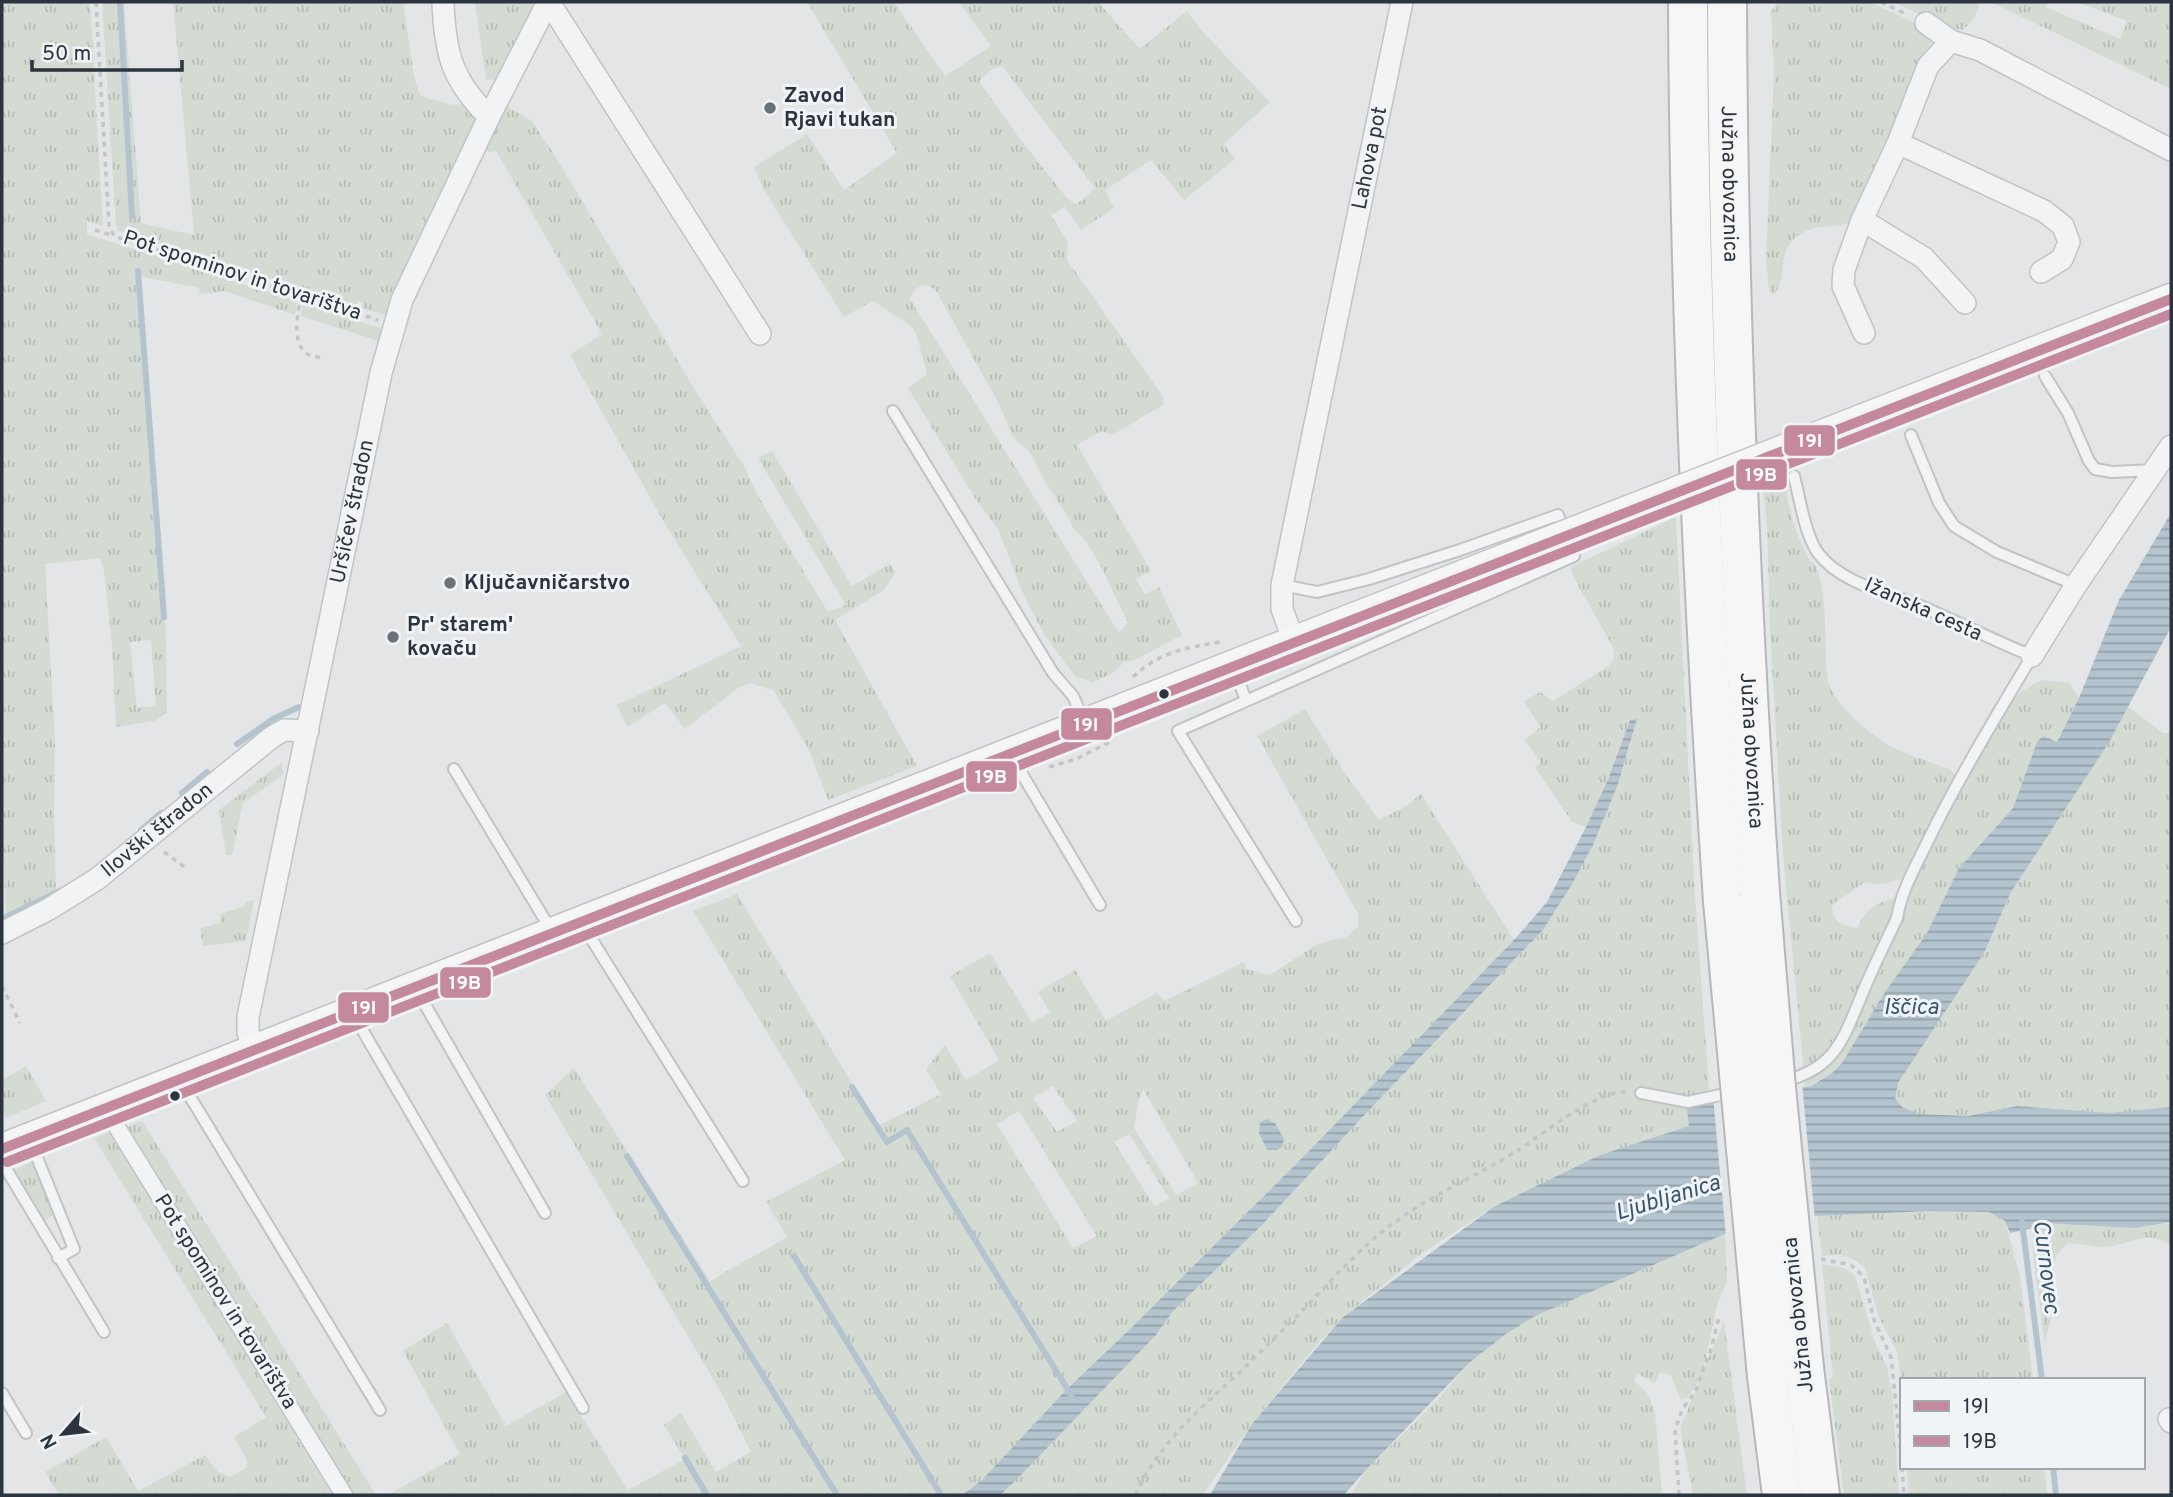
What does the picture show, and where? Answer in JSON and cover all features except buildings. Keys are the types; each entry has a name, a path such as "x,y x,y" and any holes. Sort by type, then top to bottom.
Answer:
{"highway":[{"name":"Južna obvoznica","path":"1688,2 1690,253 1709,688 1723,901 1767,1376 1782,1495"},
{"name":"Južna obvoznica","path":"1727,2 1734,426 1745,681 1776,1088 1804,1368 1820,1495"}],"main road":[{"path":"15,1143 2171,299"}],"street":[{"name":"Uršičev štradon","path":"254,1050 248,1032 248,1017 393,325 402,300 489,117 549,2"},
{"path":"549,2 760,334"},
{"name":"Lahova pot","path":"1294,642 1282,609 1282,585 1402,2"},
{"path":"443,3 444,37 458,80 489,117"},
{"path":"1926,23 1951,41 1980,50 2171,150"},
{"path":"1864,333 1843,286 1844,270 1862,220 1898,143 1928,66 1951,41"},
{"path":"1898,143 2044,211 2063,226 2069,243 2062,259 2041,272"},
{"path":"1862,220 1924,258 1965,303"},
{"path":"2032,656 2076,585 2171,446"},
{"name":"Ilovški štradon","path":"2,933 49,909 97,879 272,737 284,730 308,731"},
{"name":"Pot spominov in tovarištva","path":"108,1107 115,1124 344,1495"}],"lane":[{"path":"2045,376 2095,468 2112,472 2156,470"},
{"path":"893,411 1053,673 1073,696 1085,724"},
{"path":"1911,435 1939,503 1954,526 1997,552 2076,585"},
{"name":"Ižanska cesta","path":"1794,476 1811,541 1829,564 1850,578 1924,607 2032,656"},
{"path":"1282,585 1317,592 1460,550 1558,516 1574,556 1178,731 1296,921"},
{"path":"1764,1085 1802,1077 1821,1065 1842,1042 1897,918 1900,900 1930,836 1959,780 2032,656"},
{"path":"1233,666 1246,700"},
{"path":"1010,754 1100,905"},
{"path":"454,769 553,933"},
{"path":"581,922 743,1181"},
{"path":"414,987 545,1213"},
{"path":"351,1012 583,1408"},
{"path":"181,1078 380,1410"},
{"path":"1641,1093 1688,1102 1751,1088"},
{"path":"15,1143 74,1249 58,1258"},
{"path":"2,1162 104,1332"},
{"path":"2,1393 26,1433"}],"path":[{"name":"Pot spominov in tovarištva","path":"96,2 109,226 114,236 393,325"},
{"path":"1881,2 1926,23"},
{"path":"94,230 114,236"},
{"path":"302,296 298,315 301,348 308,355 323,358"},
{"path":"147,836 187,868"},
{"path":"2,986 20,1024"},
{"path":"1135,1495 1160,1451 1193,1414 1333,1281 1372,1238 1403,1216 1514,1153 1588,1104 1619,1091 1641,1093"},
{"path":"1821,1259 1851,1265 1864,1277 1874,1320 1891,1357 1900,1445"},
{"path":"1679,1495 1675,1430 1683,1408 1695,1392 1711,1349 1719,1317"},
{"path":"1902,1469 1904,1495"}],"green space":[{"path":"2,2 90,2 103,226 87,221 87,234 297,301 295,315 224,291 200,294 199,288 139,276 165,598 167,713 154,721 116,727 112,645 104,571 100,558 45,564 55,741 56,894 14,918 6,915 2,815","holes":["151,640 156,706 137,708 130,642"]},
{"path":"102,2 124,2 141,223 194,235 173,2 403,2 414,76 420,96 453,105 466,104 478,121 390,316 362,308 363,303 358,301 356,306 119,231 116,226"},
{"path":"475,2 536,2 498,79 486,80"},
{"path":"807,2 894,2 945,76 991,46 959,2 1098,2 1140,49 1187,11 1201,30 1270,102 1224,144 1235,159 1184,200 1151,160 1105,190 1114,208 1081,230 1065,207 1051,215 1068,243 1067,260 1164,398 1163,405 1112,435 1101,431 1077,445 1151,571 1136,579 1145,594 1159,587 1182,635 1135,660 1124,662 1113,673 1092,683 1075,676 1045,636 1023,594 998,529 976,500 908,388 927,374 916,333 910,325 873,301 844,317 765,192 754,167 807,134 844,190 897,153","holes":["1002,66 1095,188 1076,205 1066,197 1020,139 979,81 991,70","927,285 935,289 999,404 1013,438 1030,452 1073,529 1096,557 1128,622 1119,633 910,299 916,289"]},
{"path":"1778,2 1870,2 1922,26 1931,42 1855,219 1840,225 1810,229 1794,239 1786,252 1778,289 1773,295 1769,289 1766,260 1774,73 1771,12"},
{"path":"1894,2 1979,2 1974,18 1962,30 1945,27"},
{"path":"1991,2 2048,2 2046,7 2120,39 2127,21 2077,2 2171,2 2171,89"},
{"path":"506,106 532,121 555,156 695,390 744,466 758,496 828,612 846,605 758,458 772,451 852,586 890,564 895,573 884,590 835,620 917,766 828,800 809,750 774,691 751,683 738,688 685,729 665,703 627,727 617,705 741,646 665,524 570,355 602,334 496,151 488,152 482,147"},
{"path":"303,303 386,330 382,342 301,316"},
{"path":"1784,475 1795,527 1821,582 1828,681 1831,690 1855,719 1886,743 1949,769 1956,776 1907,877 1881,884 1865,882 1832,905 1834,916 1839,922 1858,928 1872,908 1895,898 1894,916 1833,1049 1804,1073 1783,855 1770,631 1767,524 1762,483"},
{"path":"1676,517 1694,882 1710,1101 1690,1126 1600,1155 1495,1206 1424,1252 1343,1317 1314,1348 1252,1424 1203,1495 1000,1495 1155,1336 1174,1310 1262,1225 1543,930 1574,881 1599,829 1611,802 1637,719 1630,720 1604,789 1586,827 1572,822 1535,767 1541,763 1525,740 1540,727 1524,701 1540,692 1553,701 1609,666 1613,660 1614,649 1573,576 1571,567"},
{"path":"2041,680 2069,683 2079,698 2057,742 2037,742 2013,808 1959,868 1927,933 1885,992 1842,1063 1832,1073 1805,1088 1804,1080 1836,1055 1939,826 2007,704"},
{"path":"2127,706 2163,733 2171,733 2171,1107 2127,1113 2087,1113 2017,1106 1968,1116 1919,1114 1902,1107 1895,1098 1898,1083 1984,953 2011,892 2108,744"},
{"path":"1305,709 1346,775 1379,820 1406,806 1421,794 1514,940 1332,1128 1067,1389 981,1481 962,1495 388,1495 460,1454 403,1351 447,1323 506,1426 566,1392 628,1490 685,1459 664,1425 681,1413 716,1472 751,1452 721,1392 545,1095 574,1068 710,1281 787,1237 766,1202 845,1160 693,911 737,894 878,1126 941,1094 926,1069 945,1045 966,1080 999,1060 950,976 990,953 1032,1023 1050,1012 1038,992 1075,970 1106,1021 1157,993 1164,1001 1244,962 1246,969 1270,975 1319,943 1346,937 1358,927 1358,914 1257,736","holes":["1053,1086 1077,1121 1057,1132 1033,1098","1143,1089 1198,1183 1176,1195 1134,1128","1019,1111 1097,1236 1073,1248 997,1124","1129,1134 1169,1198 1155,1207 1114,1142"]},
{"path":"281,763 284,774 243,803 232,855 226,855 219,810"},
{"path":"254,900 246,941 203,946 200,928 220,923 220,914 245,906 245,902"},
{"path":"26,1066 46,1101 6,1118 2,1111 2,1080"},
{"path":"142,1121 376,1495 352,1495 125,1127"},
{"path":"112,1131 337,1495 59,1495 45,1472 106,1437 138,1491 205,1455 218,1472 231,1477 247,1467 247,1460 234,1437 266,1417 94,1138"},
{"path":"32,1162 54,1215 43,1221 11,1171"},
{"path":"1929,1211 1989,1212 2005,1221 2020,1276 2033,1378 1901,1378 1897,1351 1879,1318 1865,1268 1855,1260 1839,1254 1822,1256 1817,1216"},
{"path":"2041,1223 2135,1228 2171,1223 2171,1246 2153,1238 2102,1247 2068,1243 2057,1254 2054,1265 2052,1311 2045,1344 2033,1255 2033,1228"},
{"path":"1725,1234 1727,1281 1717,1305 1703,1371 1724,1322 1747,1495 1693,1495 1680,1428 1701,1378 1687,1398 1680,1399 1671,1375 1660,1372 1655,1383 1638,1374 1634,1380 1647,1393 1655,1412 1662,1495 1351,1495 1365,1471 1439,1398 1470,1362 1506,1334 1535,1316"},
{"path":"1822,1264 1844,1268 1855,1275 1875,1342 1887,1367 1892,1392 1899,1495 1844,1495 1829,1379 1833,1378"},
{"path":"1907,1469 2044,1469 2047,1495 1908,1495"}],"water":[{"path":"2171,513 2171,627 2108,744 2011,892 1984,953 1898,1083 1895,1098 1902,1107 1919,1114 1968,1116 2017,1106 2109,1113 2171,1107 2171,1222 2135,1228 2041,1223 2033,1228 2010,1233 2005,1221 1989,1212 1929,1211 1817,1216 1725,1234 1535,1316 1506,1334 1470,1362 1344,1495 1210,1495 1252,1424 1343,1317 1495,1206 1600,1155 1689,1126 1687,1109 1710,1101 1811,1086 1842,1063 1885,992 1927,933 1959,868 2013,808 2037,742 2043,736 2057,742 2079,698 2119,600"},
{"path":"1637,719 1618,784 1593,845 1543,930 1262,1225 1174,1310 1155,1336 1013,1483 1000,1495 962,1495 981,1481 1067,1389 1309,1151 1514,940 1547,902 1607,782 1630,720"},
{"path":"1267,1119 1275,1123 1284,1139 1282,1147 1277,1150 1267,1150 1259,1133 1260,1122"}],"pier":[{"path":"1802,1083 1815,1220 1726,1237 1713,1097"}],"waterway":[{"path":"120,2 132,216"},
{"path":"138,271 164,617"},
{"path":"237,744 273,719 299,707"},
{"path":"182,793 207,772"},
{"path":"141,830 161,813"},
{"path":"2,919 62,890"},
{"path":"852,1087 887,1142 907,1130 1071,1395"},
{"path":"627,1156 837,1495"},
{"name":"Curnovec","path":"2022,1222 2042,1378"},
{"path":"794,1256 941,1495"},
{"path":"685,1458 707,1495"},
{"name":"Curnovec","path":"2053,1469 2056,1495"}],"transit line":[{"name":"19I","path":"2,1149 2171,299"},
{"name":"19B","path":"7,1162 2171,314"}],"place":[{"name":"Zavod Rjavi tukan","path":"770,108"},
{"name":"Ključavničarstvo","path":"450,583"},
{"name":"Pr' starem' kovaču","path":"393,637"}],"water label":[{"name":"Iščica","path":"1911,1008"},
{"name":"Ljubljanica","path":"1668,1199"}]}
